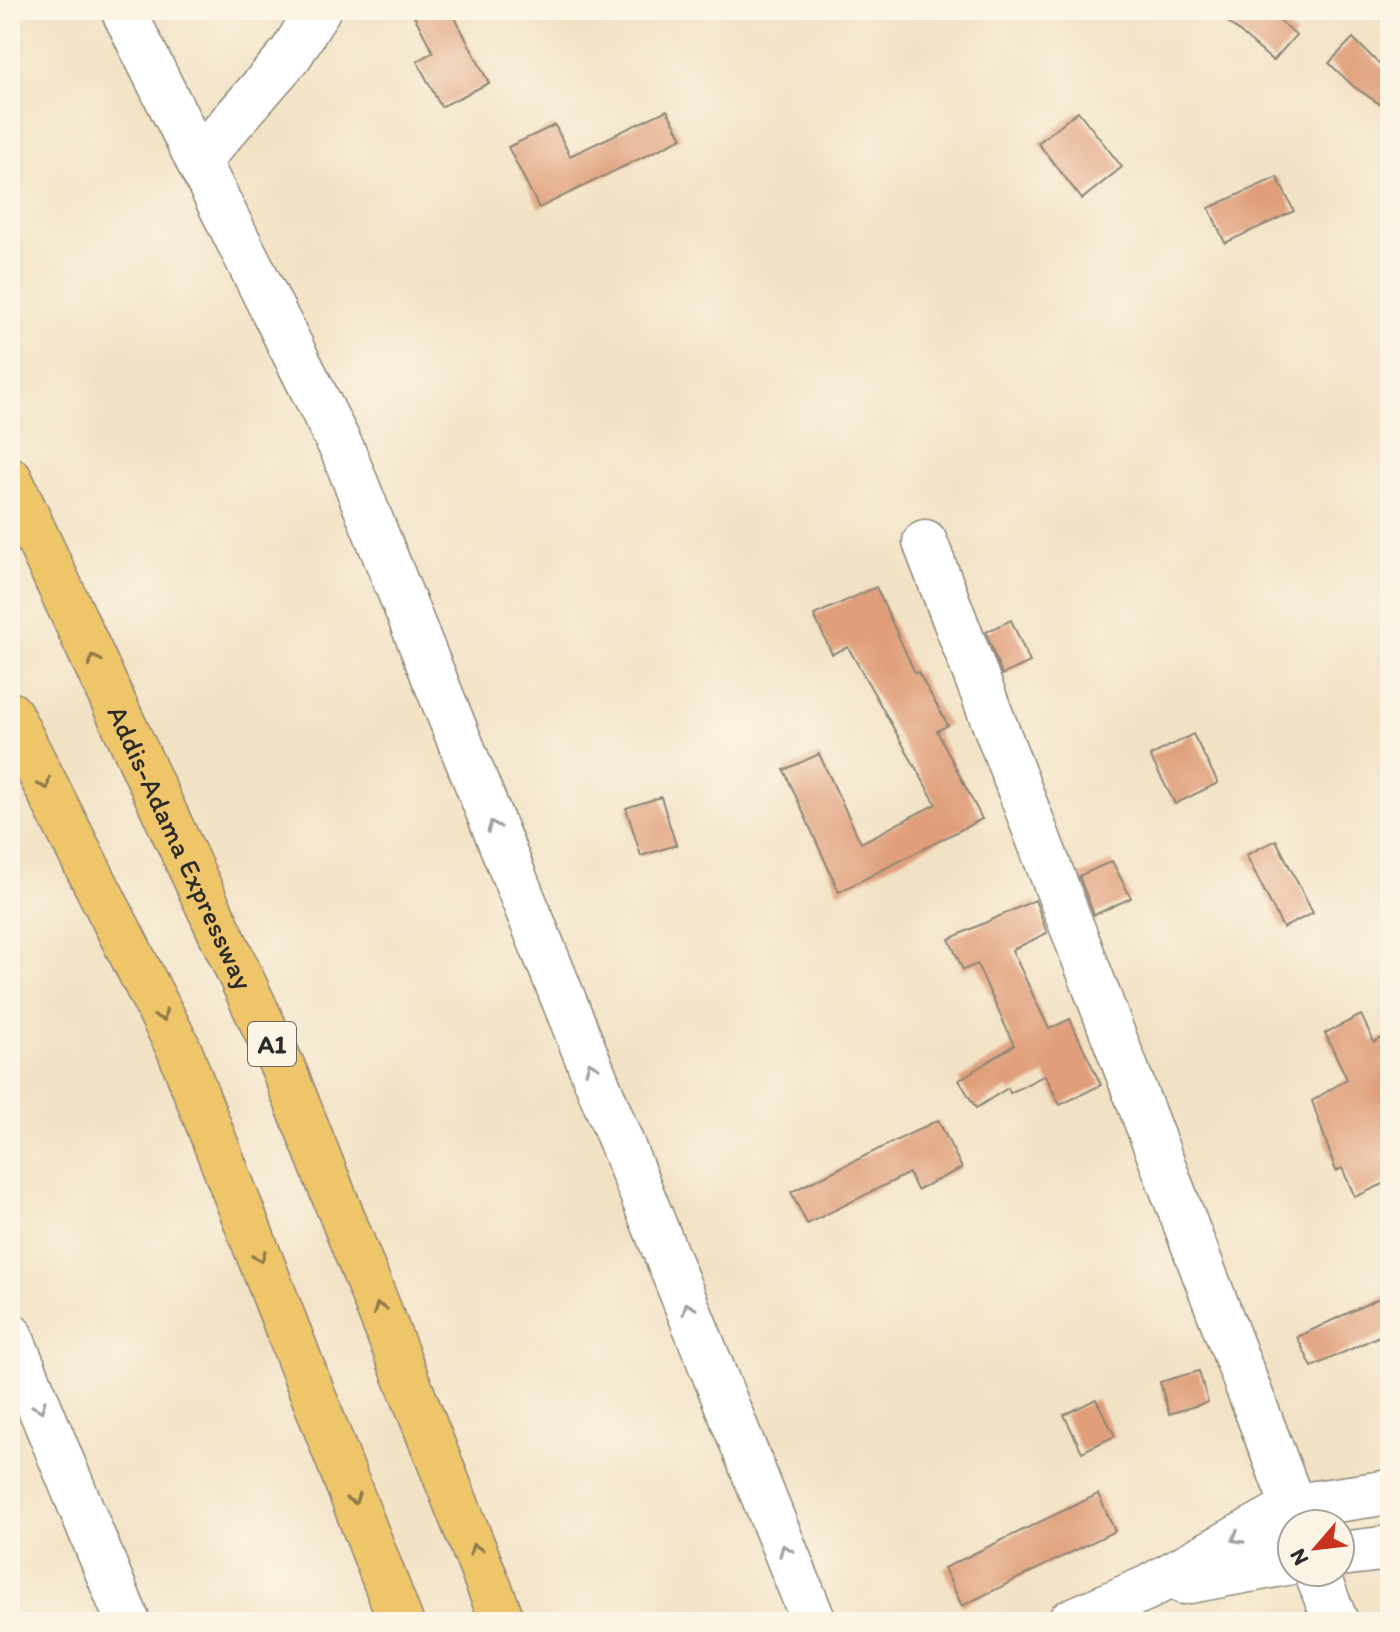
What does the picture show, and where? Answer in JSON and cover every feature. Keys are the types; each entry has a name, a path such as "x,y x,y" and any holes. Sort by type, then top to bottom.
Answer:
{"highway":[{"name":"Addis-Adama Expressway","path":"10,479 284,1070 503,1622"},
{"path":"10,714 179,1049 401,1622"}],"street":[{"path":"123,10 343,451 814,1622"},
{"path":"198,161 291,54 318,10"},
{"path":"925,542 1295,1508"},
{"path":"10,1335 128,1622"},
{"path":"1326,1508 1390,1492"},
{"path":"1069,1622 1276,1526"},
{"path":"1356,1552 1390,1548"},
{"path":"1147,1588 1276,1565"},
{"path":"1322,1588 1336,1622"}],"building":[{"path":"411,10 451,10 489,83 441,107 417,61 433,52"},
{"path":"1214,10 1268,10 1296,35 1273,61"},
{"path":"1353,38 1390,75 1390,111 1353,86 1329,63"},
{"path":"667,110 682,138 539,208 508,147 555,125 570,156"},
{"path":"1078,111 1122,167 1082,199 1038,143"},
{"path":"1277,177 1294,211 1225,243 1209,208"},
{"path":"876,587 915,673 918,672 948,725 937,731 982,819 839,892 784,770 819,754 861,843 936,804 848,647 832,654 814,615"},
{"path":"1011,620 1030,662 1002,675 986,632"},
{"path":"1193,734 1218,783 1175,804 1150,756"},
{"path":"661,797 676,845 641,856 626,808"},
{"path":"1276,840 1313,913 1283,928 1246,855"},
{"path":"1112,861 1131,898 1094,915 1079,876"},
{"path":"1035,900 1047,933 1012,950 1049,1029 1070,1019 1101,1085 1060,1105 1045,1075 1010,1093 1008,1088 976,1108 959,1080 1014,1045 977,964 963,970 949,939"},
{"path":"1361,1015 1374,1042 1390,1034 1390,1181 1355,1197 1342,1168 1336,1171 1312,1101 1347,1079 1325,1033"},
{"path":"938,1120 962,1168 917,1190 909,1173 807,1224 791,1192"},
{"path":"1390,1293 1390,1331 1312,1367 1297,1337"},
{"path":"1199,1371 1208,1402 1169,1414 1160,1382"},
{"path":"1096,1399 1115,1436 1082,1452 1064,1415"},
{"path":"1098,1494 1115,1531 962,1606 944,1568"}]}
